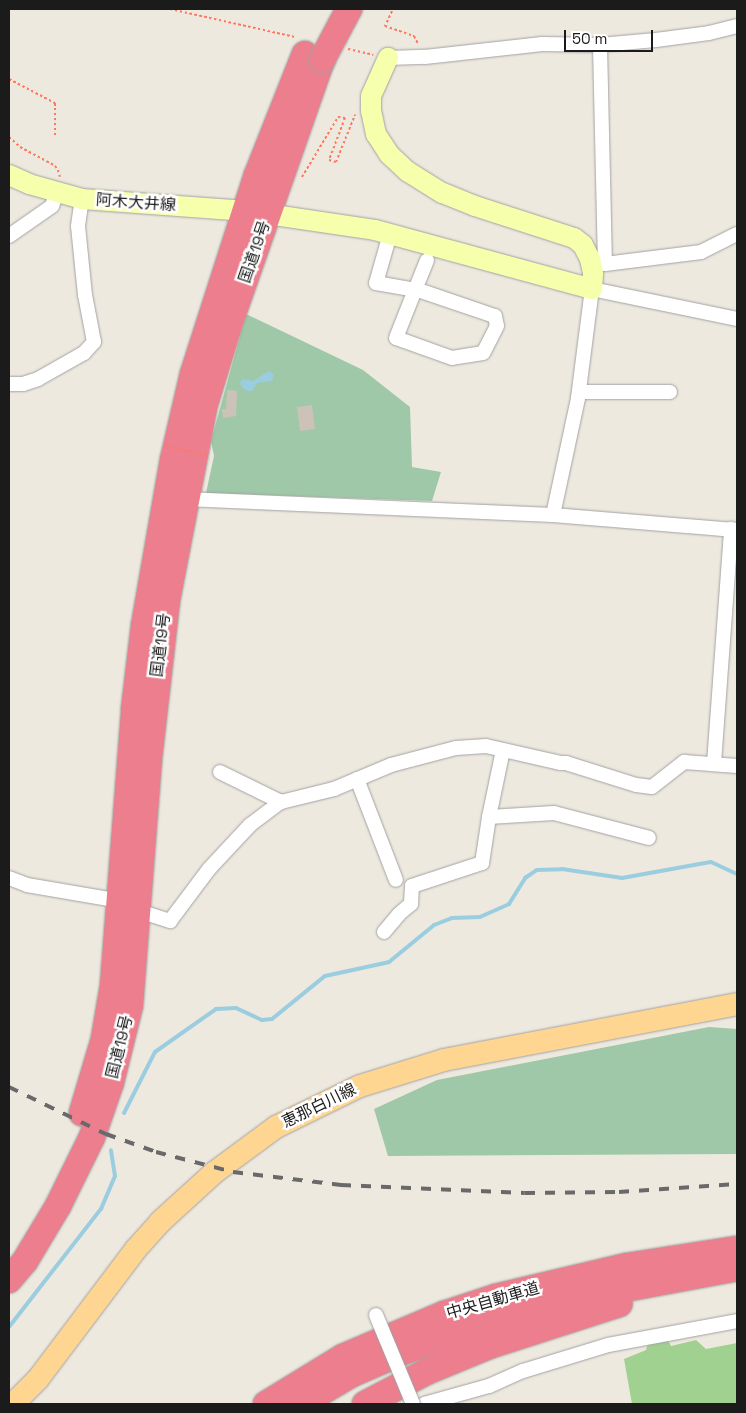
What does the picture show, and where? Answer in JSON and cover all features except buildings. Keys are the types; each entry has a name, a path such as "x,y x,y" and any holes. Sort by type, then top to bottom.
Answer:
{"highway":[{"name":"国道19号","path":"318,50 328,9"},
{"name":"国道19号","path":"9,1252 44,1202 68,1151 88,1097 104,1039 130,906 158,672 185,499 204,407 257,213 257,175 318,50 349,9"},
{"name":"国道19号","path":"9,1280 25,1261 58,1206 92,1137 112,1082 130,1006 130,906 126,806 143,636 173,460 194,374 257,213"},
{"name":"中央自動車道","path":"266,1404 343,1357 444,1314 496,1297 627,1266 737,1249"},
{"name":"中央自動車道","path":"301,1404 352,1374 410,1349 498,1318 581,1297 737,1268"},
{"path":"366,1404 426,1372 489,1346 737,1268"}],"main road":[{"name":"恵那白川線","path":"21,1402 136,1249 160,1222 215,1172 276,1127 360,1086 444,1060 737,1004"}],"street":[{"path":"553,516 579,392 592,289 592,266 587,252 578,241 559,232 475,206 442,193 408,172 388,154 376,134 371,110 371,96 388,58 424,57 542,44 600,45 709,33 737,26"},
{"path":"600,45 605,264 701,252 737,234"},
{"name":"阿木大井線","path":"9,175 30,184 82,199 257,213 375,230 592,289"},
{"path":"9,236 52,206 57,192"},
{"path":"9,384 24,384 38,379 84,353 94,342 85,295 78,226 82,199"},
{"path":"390,234 376,283 415,290 496,316 497,326 483,353 452,358 396,338 415,290 427,260"},
{"path":"592,289 737,319"},
{"path":"579,392 670,392"},
{"path":"185,499 553,516 734,530 714,763"},
{"path":"9,878 27,885 130,906 170,921 209,869 250,825 280,802 334,789 392,765 456,748 486,746 566,763 636,785 652,787 684,762 737,766"},
{"path":"384,932 399,914 411,904 412,886 482,863 489,818 504,750"},
{"path":"220,772 280,802"},
{"path":"357,779 396,880"},
{"path":"489,818 554,813 649,838"},
{"path":"376,1315 413,1404"},
{"path":"424,1404 490,1386 523,1371 608,1345 737,1321"}],"path":[{"path":"170,9 318,50 388,58"},
{"path":"392,11 385,26 414,36 424,57"},
{"path":"9,79 55,103 55,136"},
{"path":"300,180 338,116 345,118 329,160 336,162 357,110"},
{"path":"9,137 20,147 58,170 60,178 57,192"},
{"path":"165,446 206,455"}],"green space":[{"path":"246,314 363,370 410,407 412,467 441,472 432,501 206,493 214,456 211,441"},
{"path":"709,1027 737,1029 737,1154 388,1156 374,1109 437,1080"},
{"path":"667,1338 671,1346 696,1340 706,1349 737,1343 737,1404 632,1404 624,1359 646,1350 649,1340"}],"water":[{"path":"269,371 274,375 272,381 257,383 252,391 247,391 242,387 240,382 243,379 253,381"}],"waterway":[{"path":"124,1113 155,1052 216,1009 236,1008 262,1020 272,1019 325,976 389,962 434,925 452,918 480,917 509,904 525,878 537,870 562,869 622,878 711,862 737,874"},
{"path":"9,1327 101,1209 115,1176 111,1150"}],"railway":[{"path":"9,1087 106,1134 156,1152 233,1172 341,1185 525,1193 619,1192 737,1184"}]}
